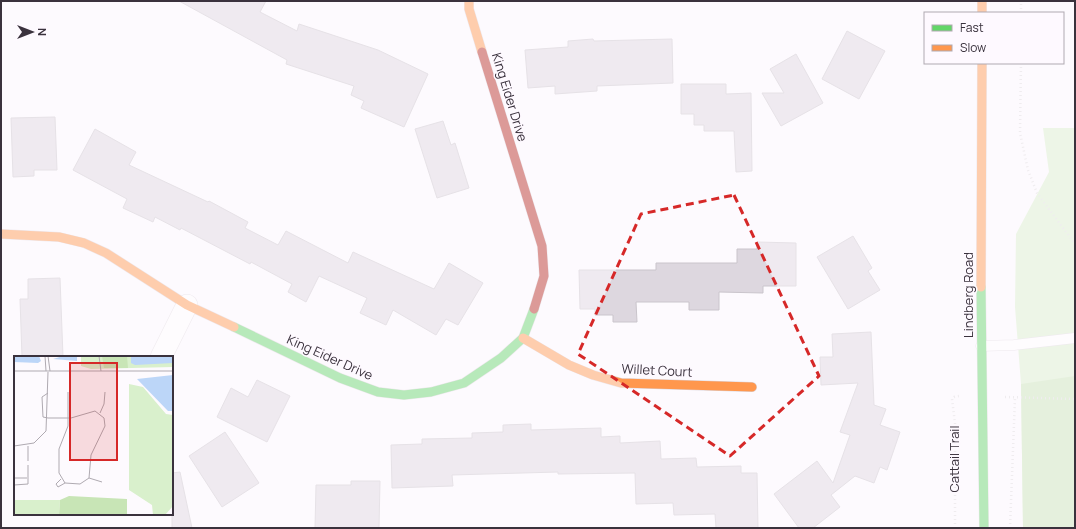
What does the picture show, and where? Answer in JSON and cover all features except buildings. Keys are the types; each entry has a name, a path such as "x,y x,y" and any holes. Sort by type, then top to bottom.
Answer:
{"street":[{"name":"King Eider Drive","path":"1,234 59,237 84,243 106,253 187,305 340,378 378,392 404,395 431,392 464,383 501,358 524,338 544,276 542,246 469,9 469,1"},
{"path":"982,1 982,12"},
{"name":"Lindberg Road","path":"982,64 981,346 984,528"},
{"path":"162,356 187,305"},
{"name":"Willet Court","path":"524,338 569,365 593,375 620,383 752,387"}],"lane":[{"path":"981,346 1014,345 1075,338"}],"path":[{"path":"1021,1 1021,12"},
{"path":"1020,64 1020,133 1028,170 1037,193 1075,244"},
{"name":"Cattail Trail","path":"955,528 955,423 952,399 960,396"},
{"path":"1005,397 1075,399"},
{"path":"1010,528 1015,398"}],"highlighted area":[{"path":"734,195 819,376 730,456 578,354 641,214"}],"green space":[{"path":"1043,128 1075,128 1075,528 1023,528 1021,384 1015,307 1016,234 1049,172"},
{"path":"1075,376 1075,528 1023,528 1021,384"}],"traffic: fast":[{"path":"981,287 984,528"},
{"path":"234,327 340,378 378,392 404,395 431,392 464,383 501,358 523,338 534,309"}],"traffic: slow":[{"path":"469,1 469,9 482,52"},
{"path":"982,1 982,12"},
{"path":"981,287 982,64"},
{"path":"1,234 59,237 84,243 106,253 187,305 234,327"},
{"path":"523,338 569,365 593,375 621,383 752,387"}],"traffic: jam":[{"path":"482,52 542,246 544,276 534,309"}]}
